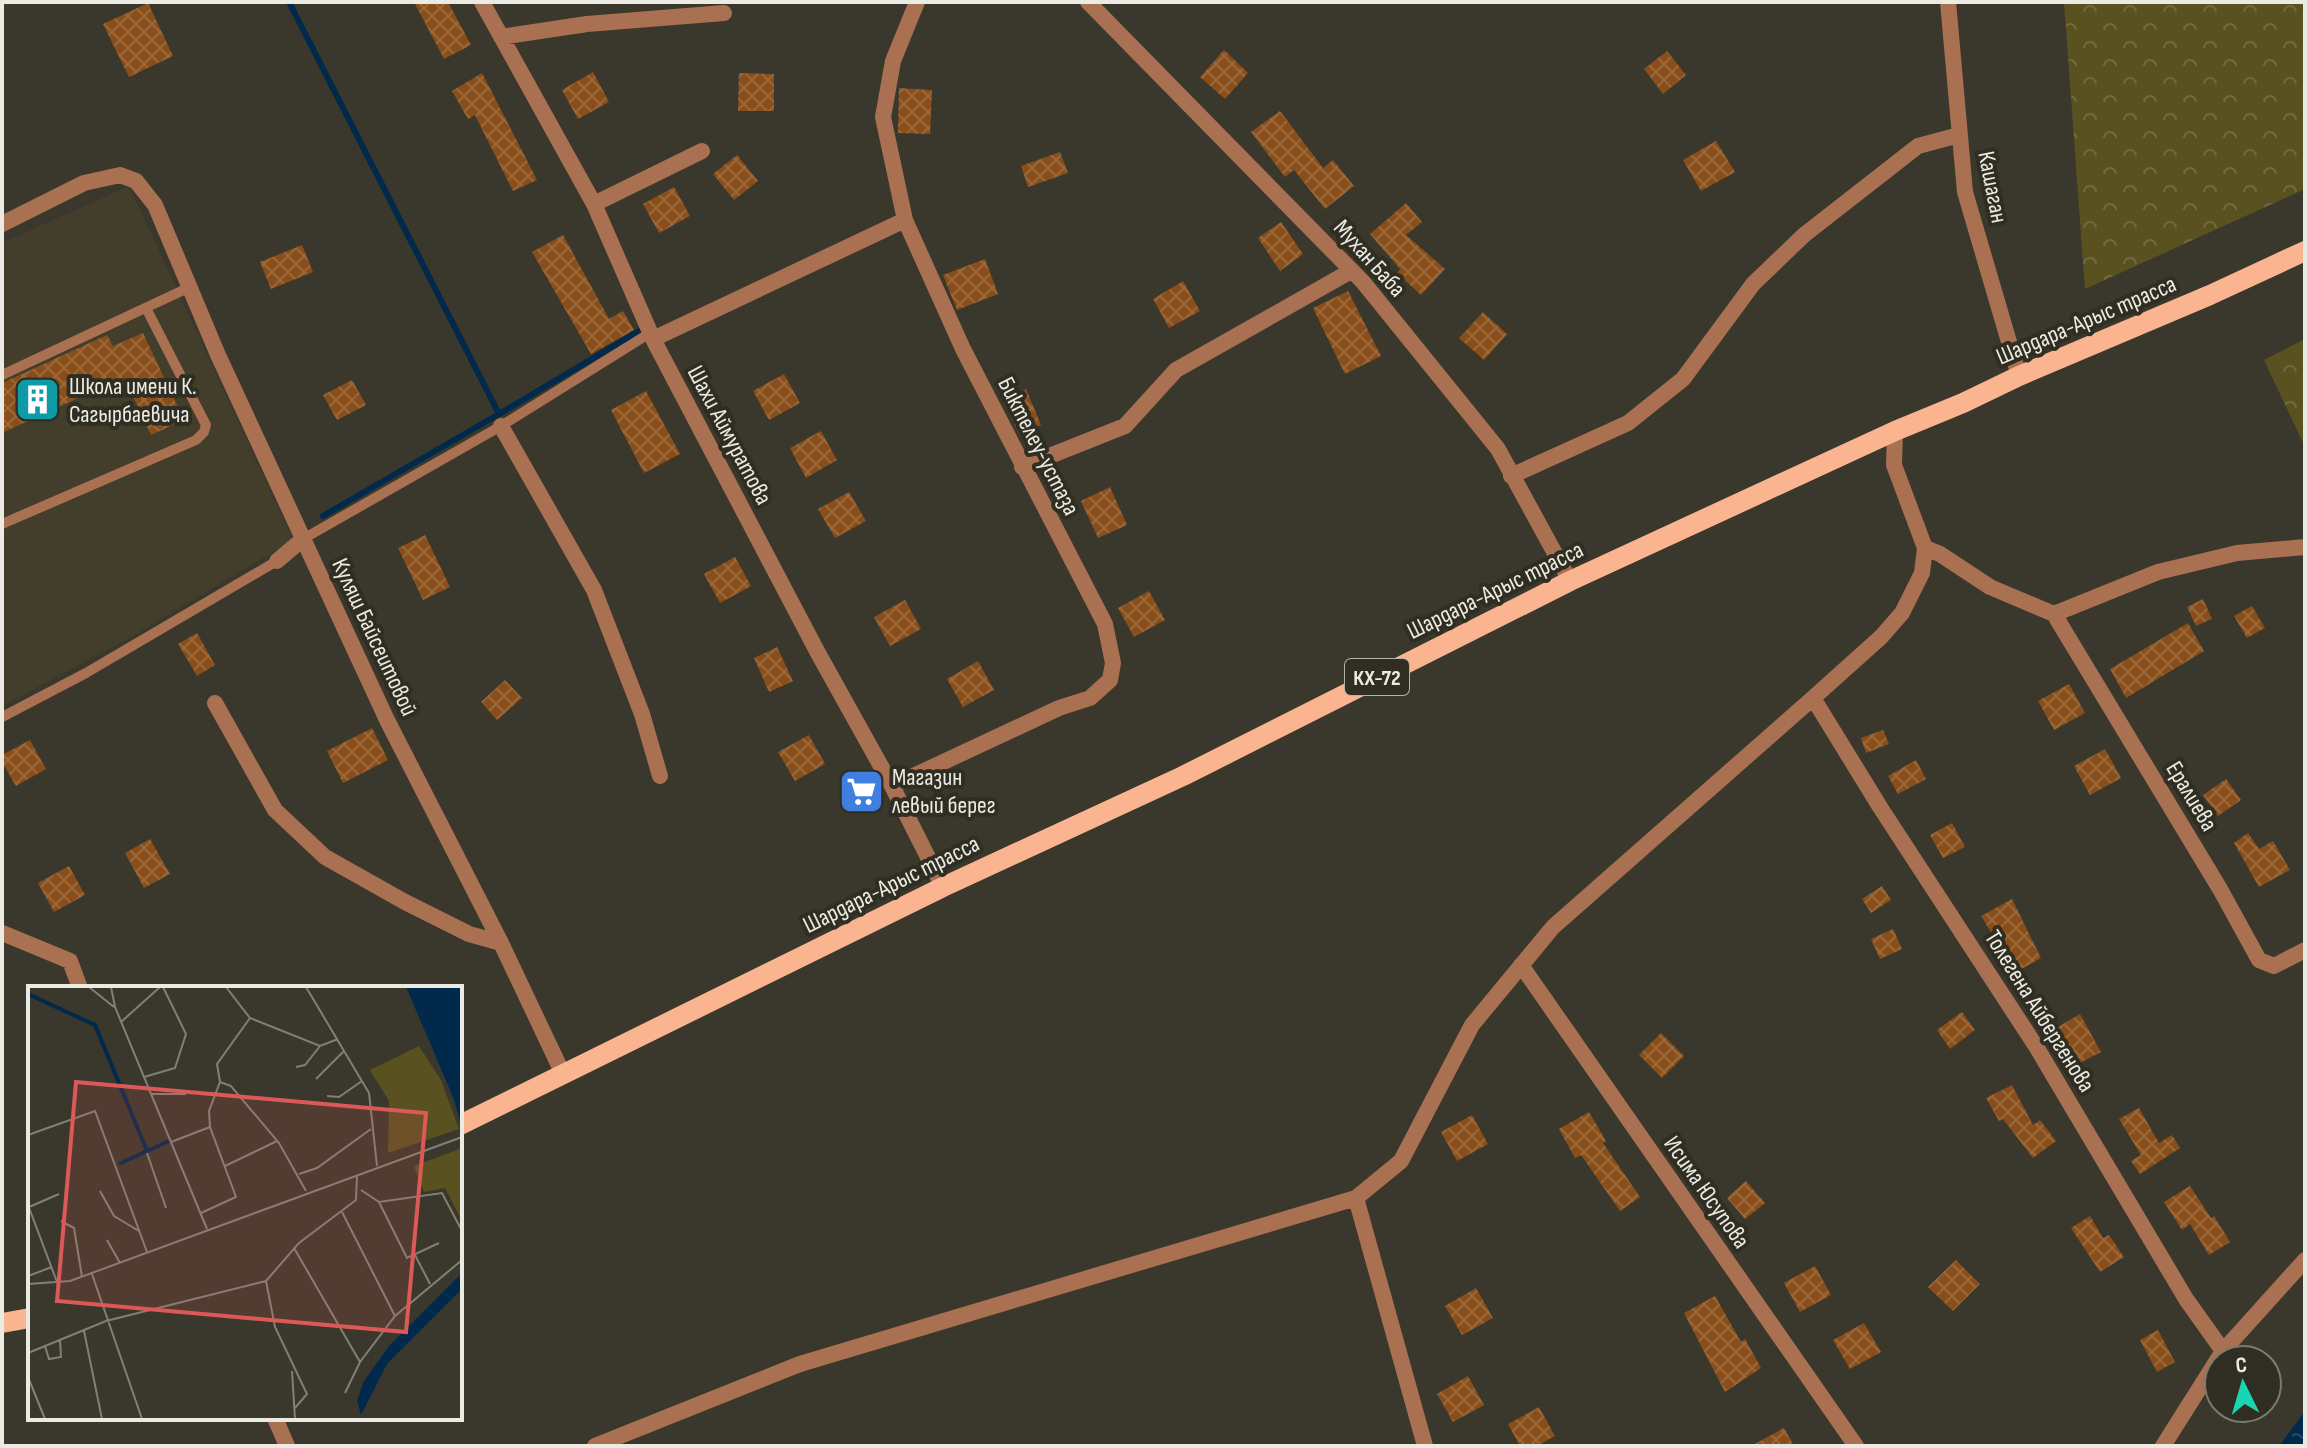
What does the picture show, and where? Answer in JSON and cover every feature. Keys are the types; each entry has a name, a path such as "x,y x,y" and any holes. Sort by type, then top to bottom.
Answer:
{"main road":[{"name":"Шардара-Арыс трасса","path":"462,1124 943,887 1183,776 1570,581 1895,431 2305,251"},
{"path":"2,1323 28,1318"}],"street":[{"name":"Шахи Аймуратова","path":"482,2 594,204 652,336 943,887"},
{"name":"Биктелеу-устаза","path":"892,786 1059,708 1090,698 1110,680 1113,663 1105,624 963,349 905,220 883,117 893,61 917,2"},
{"name":"Мухан Баба","path":"1088,2 1363,282 1498,449 1570,581"},
{"name":"Кашаган","path":"1948,2 1965,192 2019,376"},
{"path":"501,37 587,24 724,13"},
{"path":"1511,476 1628,423 1683,379 1753,284 1804,235 1918,146 1959,135"},
{"path":"594,204 702,151"},
{"name":"Куляш Байсеитовой","path":"2,224 84,183 120,175 136,181 155,205 218,355 387,720 501,943 563,1074"},
{"path":"652,336 905,220"},
{"path":"1022,467 1125,426 1176,370 1351,271"},
{"path":"501,426 594,590 642,714 660,776"},
{"path":"595,1446 800,1364 1356,1198 1401,1161 1472,1025 1553,927 1881,637 1902,613 1922,573 1925,548 1894,465 1895,431"},
{"path":"277,561 303,539"},
{"path":"1925,548 1940,554 1990,587 2054,614 2158,572 2237,553 2305,547"},
{"name":"Ералиева","path":"2054,614 2220,889 2259,960 2274,966 2305,950"},
{"name":"Толегена Айбергенова","path":"1813,698 1895,831 1991,975 2186,1299 2218,1344"},
{"path":"215,703 275,810 325,857 469,934 501,943"},
{"path":"2,933 70,961 79,986"},
{"name":"Исима Юсупова","path":"1521,965 1856,1446"},
{"path":"1356,1198 1425,1446"},
{"path":"2229,1344 2305,1260"},
{"path":"2163,1446 2203,1383"},
{"path":"276,1420 287,1446"}],"lane":[{"path":"2,375 190,287"},
{"path":"2,524 196,440 204,432 206,425 146,308"},
{"path":"303,539 652,336"},
{"path":"2,717 86,673 277,561"}],"shaded area":[{"path":"129,186 293,540 133,636 2,706 2,243"}],"green space":[{"path":"2064,2 2305,2 2305,189 2085,289"},
{"path":"2305,339 2305,447 2264,360"}],"water":[{"path":"2305,1411 2305,1446 2279,1446"}],"building":[{"path":"414,2 448,2 471,45 444,59"},
{"path":"148,3 173,56 129,77 103,24"},
{"path":"1224,50 1248,73 1225,99 1200,77"},
{"path":"1667,51 1686,75 1663,94 1644,69"},
{"path":"593,72 609,102 578,119 562,90"},
{"path":"482,73 537,180 513,191 475,115 468,119 452,91"},
{"path":"739,73 774,74 774,111 738,111"},
{"path":"899,88 932,90 930,134 898,133"},
{"path":"1280,111 1323,168 1333,160 1354,186 1325,209 1294,170 1285,177 1251,132"},
{"path":"1716,141 1735,172 1701,191 1683,160"},
{"path":"1060,152 1068,173 1028,187 1021,166"},
{"path":"737,155 758,181 734,200 713,174"},
{"path":"674,187 690,216 659,233 643,204"},
{"path":"1406,203 1422,222 1406,235 1445,269 1421,295 1397,273 1400,269 1370,234"},
{"path":"1281,222 1303,254 1280,271 1258,238"},
{"path":"563,235 609,319 623,311 634,330 591,354 532,252"},
{"path":"302,245 313,272 271,289 260,262"},
{"path":"985,259 998,294 957,310 943,275"},
{"path":"1183,281 1200,311 1169,328 1153,299"},
{"path":"1348,291 1381,356 1345,374 1313,308"},
{"path":"1483,312 1507,334 1484,360 1459,338"},
{"name":"Школа имени К. Сагырбаевича","path":"143,333 184,420 151,435 124,377 2,433 2,383 107,335 113,346"},
{"path":"784,374 800,403 769,420 753,391"},
{"path":"352,380 366,405 337,420 323,395"},
{"path":"1026,389 1041,425 1019,434 1002,399"},
{"path":"646,391 680,454 644,473 611,410"},
{"path":"821,431 837,460 806,478 790,448"},
{"path":"1110,487 1127,525 1098,538 1081,501"},
{"path":"849,492 866,521 835,538 818,509"},
{"path":"425,535 450,587 423,600 398,548"},
{"path":"735,557 751,586 720,603 704,574"},
{"path":"1149,591 1165,620 1134,637 1118,608"},
{"path":"2203,599 2212,619 2196,626 2187,607"},
{"path":"905,600 921,629 890,646 874,617"},
{"path":"2252,606 2265,628 2247,638 2234,616"},
{"path":"2188,623 2204,651 2126,698 2110,669"},
{"path":"197,633 215,665 197,676 178,644"},
{"path":"777,647 793,681 769,692 754,658"},
{"path":"978,661 994,690 963,707 947,679"},
{"path":"505,680 522,698 497,720 481,702"},
{"path":"2069,684 2085,713 2054,730 2038,701"},
{"path":"372,728 388,760 343,783 327,751"},
{"path":"1883,730 1889,744 1866,753 1861,738"},
{"path":"809,735 825,764 795,781 778,752"},
{"path":"30,740 46,769 16,786 2,762 2,755"},
{"path":"2105,749 2121,778 2090,795 2074,766"},
{"path":"1916,760 1926,779 1898,794 1888,776"},
{"path":"2226,779 2241,800 2218,816 2203,795"},
{"path":"1952,823 1965,847 1943,858 1930,835"},
{"path":"2248,833 2259,849 2273,841 2290,870 2259,887 2234,843"},
{"path":"150,839 170,874 144,888 125,853"},
{"path":"69,866 85,895 54,912 38,883"},
{"path":"1882,886 1891,900 1871,913 1862,899"},
{"path":"2012,899 2041,958 2016,972 1981,916"},
{"path":"1893,929 1902,949 1880,959 1871,939"},
{"path":"1962,1012 1975,1030 1950,1049 1937,1030"},
{"path":"2080,1014 2101,1052 2078,1064 2058,1027"},
{"path":"1661,1033 1684,1056 1662,1078 1639,1055"},
{"path":"2012,1085 2033,1125 2040,1120 2056,1141 2033,1158 2003,1119 1999,1121 1986,1098"},
{"path":"2139,1108 2159,1143 2172,1135 2180,1148 2140,1174 2131,1161 2141,1155 2119,1119"},
{"path":"1589,1112 1606,1141 1603,1143 1640,1197 1620,1211 1581,1155 1575,1158 1559,1129"},
{"path":"1472,1115 1488,1144 1457,1161 1441,1132"},
{"path":"1746,1181 1765,1203 1745,1219 1727,1198"},
{"path":"2190,1186 2230,1242 2209,1255 2190,1224 2182,1230 2164,1202"},
{"path":"2090,1216 2103,1238 2109,1235 2124,1257 2100,1272 2071,1228"},
{"path":"1956,1260 1980,1284 1953,1311 1928,1287"},
{"path":"1815,1266 1831,1295 1800,1312 1784,1283"},
{"path":"1476,1288 1493,1318 1462,1335 1445,1306"},
{"path":"1715,1296 1741,1342 1745,1339 1761,1368 1725,1392 1684,1313"},
{"path":"1864,1323 1881,1352 1850,1369 1833,1340"},
{"path":"2158,1330 2175,1362 2157,1372 2140,1340"},
{"path":"1468,1376 1484,1405 1453,1422 1437,1394"},
{"path":"1539,1407 1555,1436 1537,1446 1520,1446 1508,1424"},
{"path":"1784,1428 1794,1446 1751,1446"}],"waterway":[{"path":"289,2 499,414 323,516"},
{"path":"499,414 644,328"}],"place":[{"name":"Школа имени К. Сагырбаевича","path":"38,400"},
{"name":"Магазин левый берег","path":"861,791"}]}
